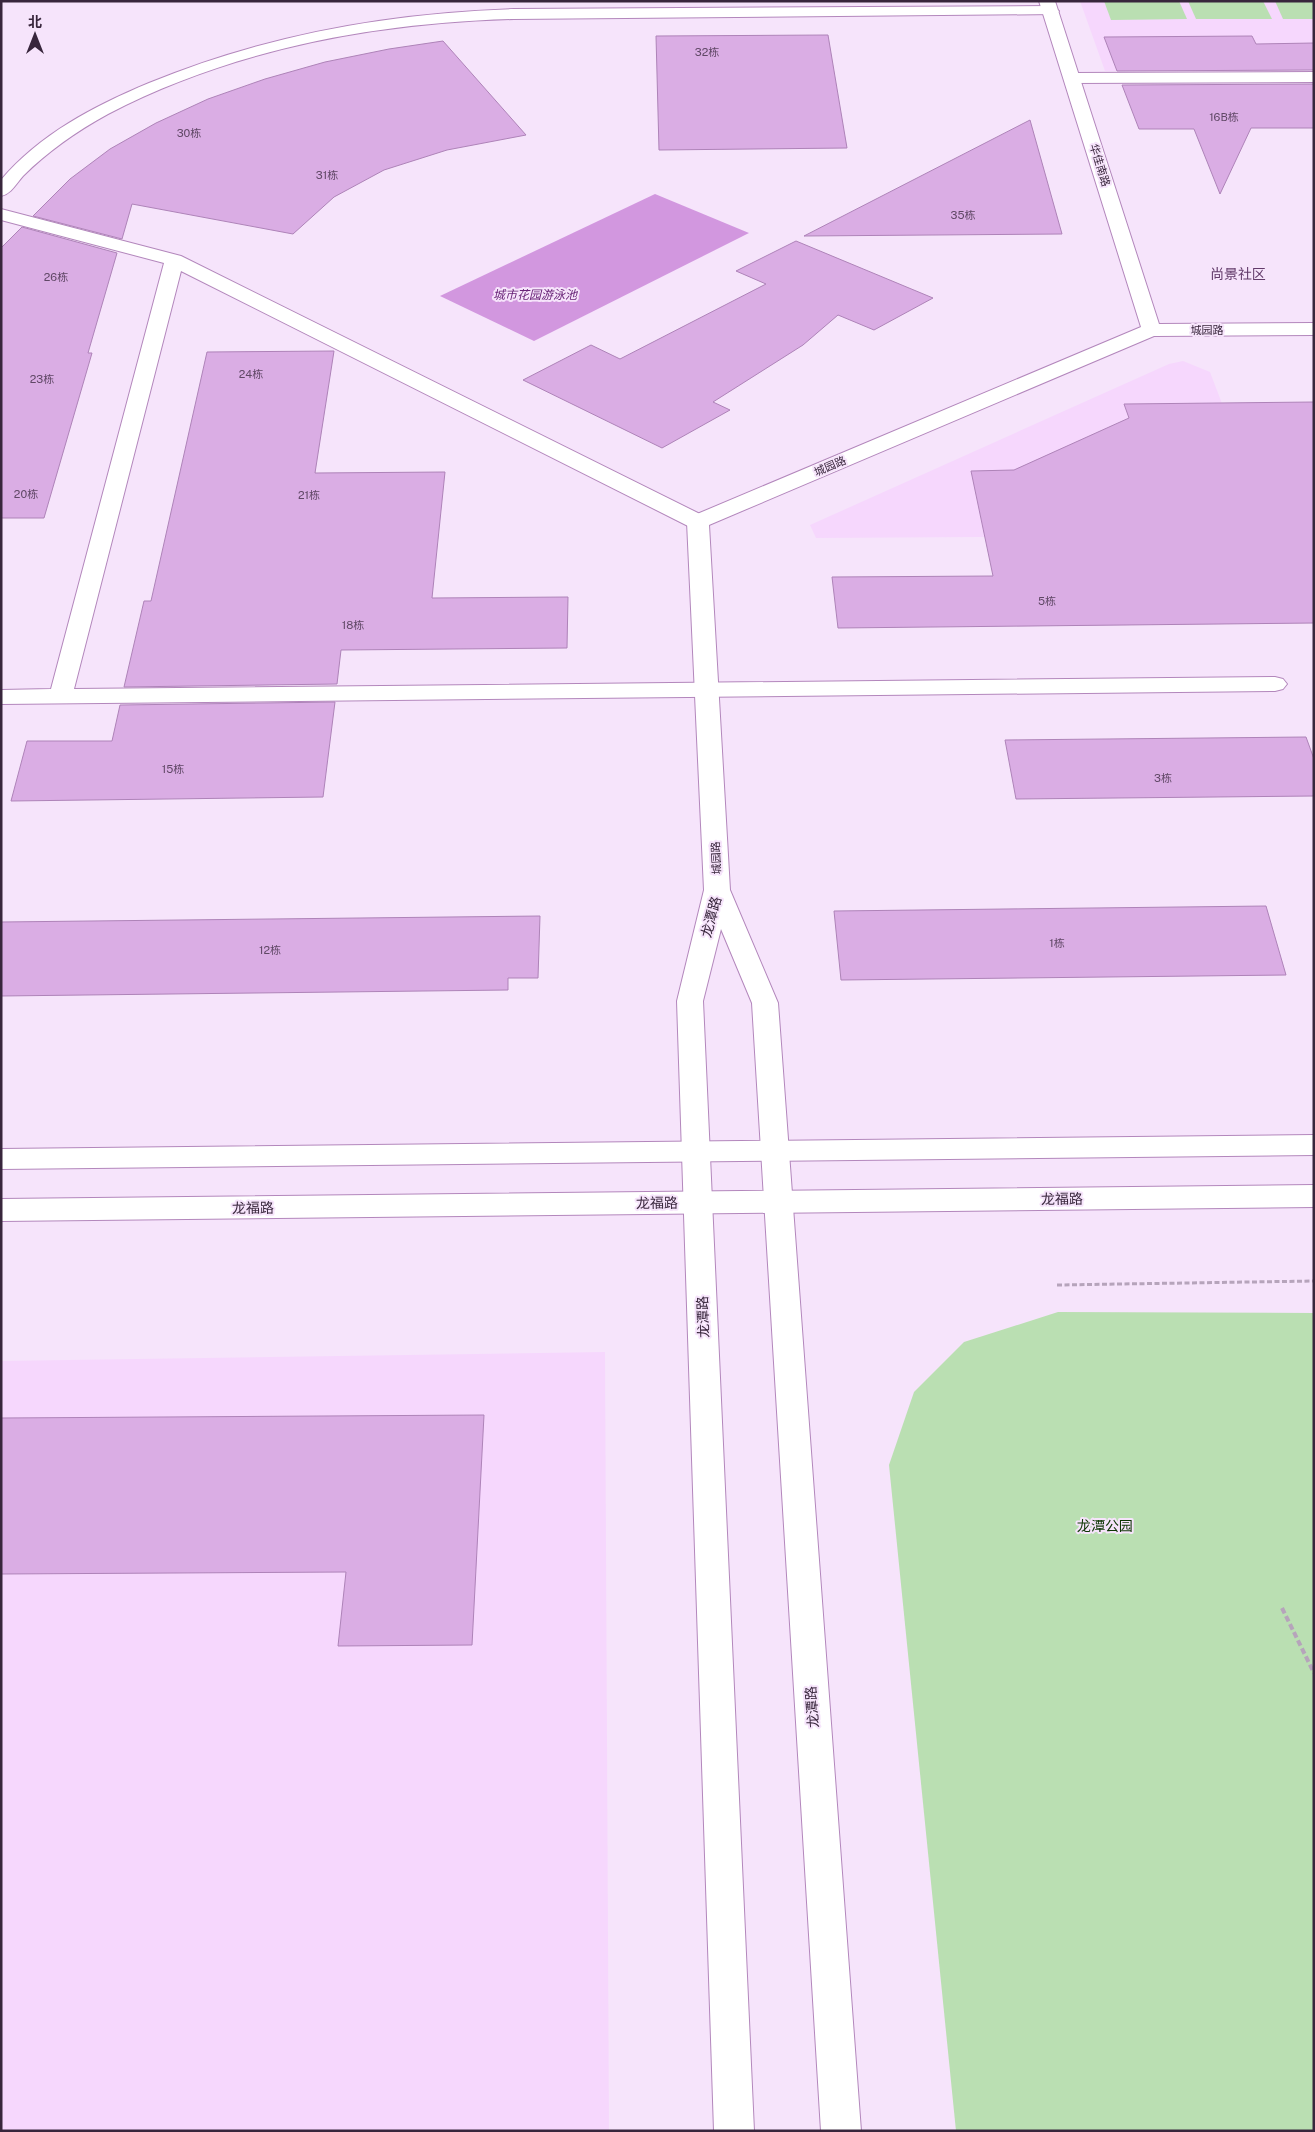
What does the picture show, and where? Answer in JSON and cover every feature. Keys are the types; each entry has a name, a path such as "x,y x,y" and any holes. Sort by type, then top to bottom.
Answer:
{"street":[{"name":"华佳南路","path":"1049,6 1151,330"},
{"path":"1,191 28,162 56,140 122,101 160,84 235,57 338,32 403,23 487,15 1049,6"},
{"path":"1073,78 1314,77"},
{"path":"1,214 174,260 698,522"},
{"path":"61,696 174,260"},
{"name":"城园路","path":"717,890 698,522 1151,330 1314,329"},
{"path":"1,696 1275,684"},
{"name":"龙潭路","path":"717,890 765,1003 841,2131"},
{"name":"龙潭路","path":"717,890 690,1001 734,2131"},
{"path":"1,1159 1314,1145"},
{"name":"龙福路","path":"1,1210 1314,1196"}],"path":[{"path":"1057,1284 1314,1281"},
{"path":"1282,1608 1314,1673"}],"shaded area":[{"path":"1080,1 1314,1 1314,70 1105,71"},
{"path":"1183,361 1210,372 1272,535 816,538 810,525 1169,364"},
{"path":"605,1352 609,2131 1,2131 1,1361"}],"green space":[{"path":"1104,1 1179,1 1187,19 1111,20"},
{"path":"1188,1 1263,1 1272,19 1196,19"},
{"path":"1275,1 1314,1 1314,19 1283,19"},
{"name":"龙潭公园","path":"1058,1312 1314,1313 1314,2131 956,2131 889,1465 914,1392 964,1342"}],"water":[{"name":"城市花园游泳池","path":"655,194 749,233 534,341 440,296"}],"building":[{"path":"828,35 847,148 659,150 656,36"},
{"path":"1252,36 1256,44 1314,43 1314,70 1117,71 1104,37"},
{"path":"443,41 526,135 447,150 384,170 334,197 293,234 132,204 122,239 33,216 70,179 110,149 156,123 208,99 265,79 325,62 389,49"},
{"path":"1314,84 1314,128 1251,128 1220,194 1194,129 1139,129 1122,85"},
{"path":"1030,120 1062,234 804,236"},
{"path":"22,227 117,253 88,353 92,353 44,518 1,518 1,248"},
{"path":"796,241 933,298 874,330 838,315 803,345 713,402 730,410 662,448 523,380 591,345 620,359 766,284 736,271"},
{"path":"334,351 315,473 445,472 432,598 568,597 567,648 341,650 337,684 124,687 144,601 151,601 207,352"},
{"path":"1314,402 1314,623 838,628 832,577 993,576 971,471 1014,470 1129,418 1124,404"},
{"path":"335,702 323,797 11,801 27,741 112,741 120,705"},
{"path":"1306,737 1314,759 1314,796 1016,799 1005,740"},
{"path":"1266,906 1286,975 841,980 834,911"},
{"path":"540,916 538,978 508,978 508,990 1,996 1,922"},
{"path":"484,1415 472,1645 338,1646 346,1572 1,1574 1,1418"}],"district":[{"name":"尚景社区","path":"1238,274"}]}
